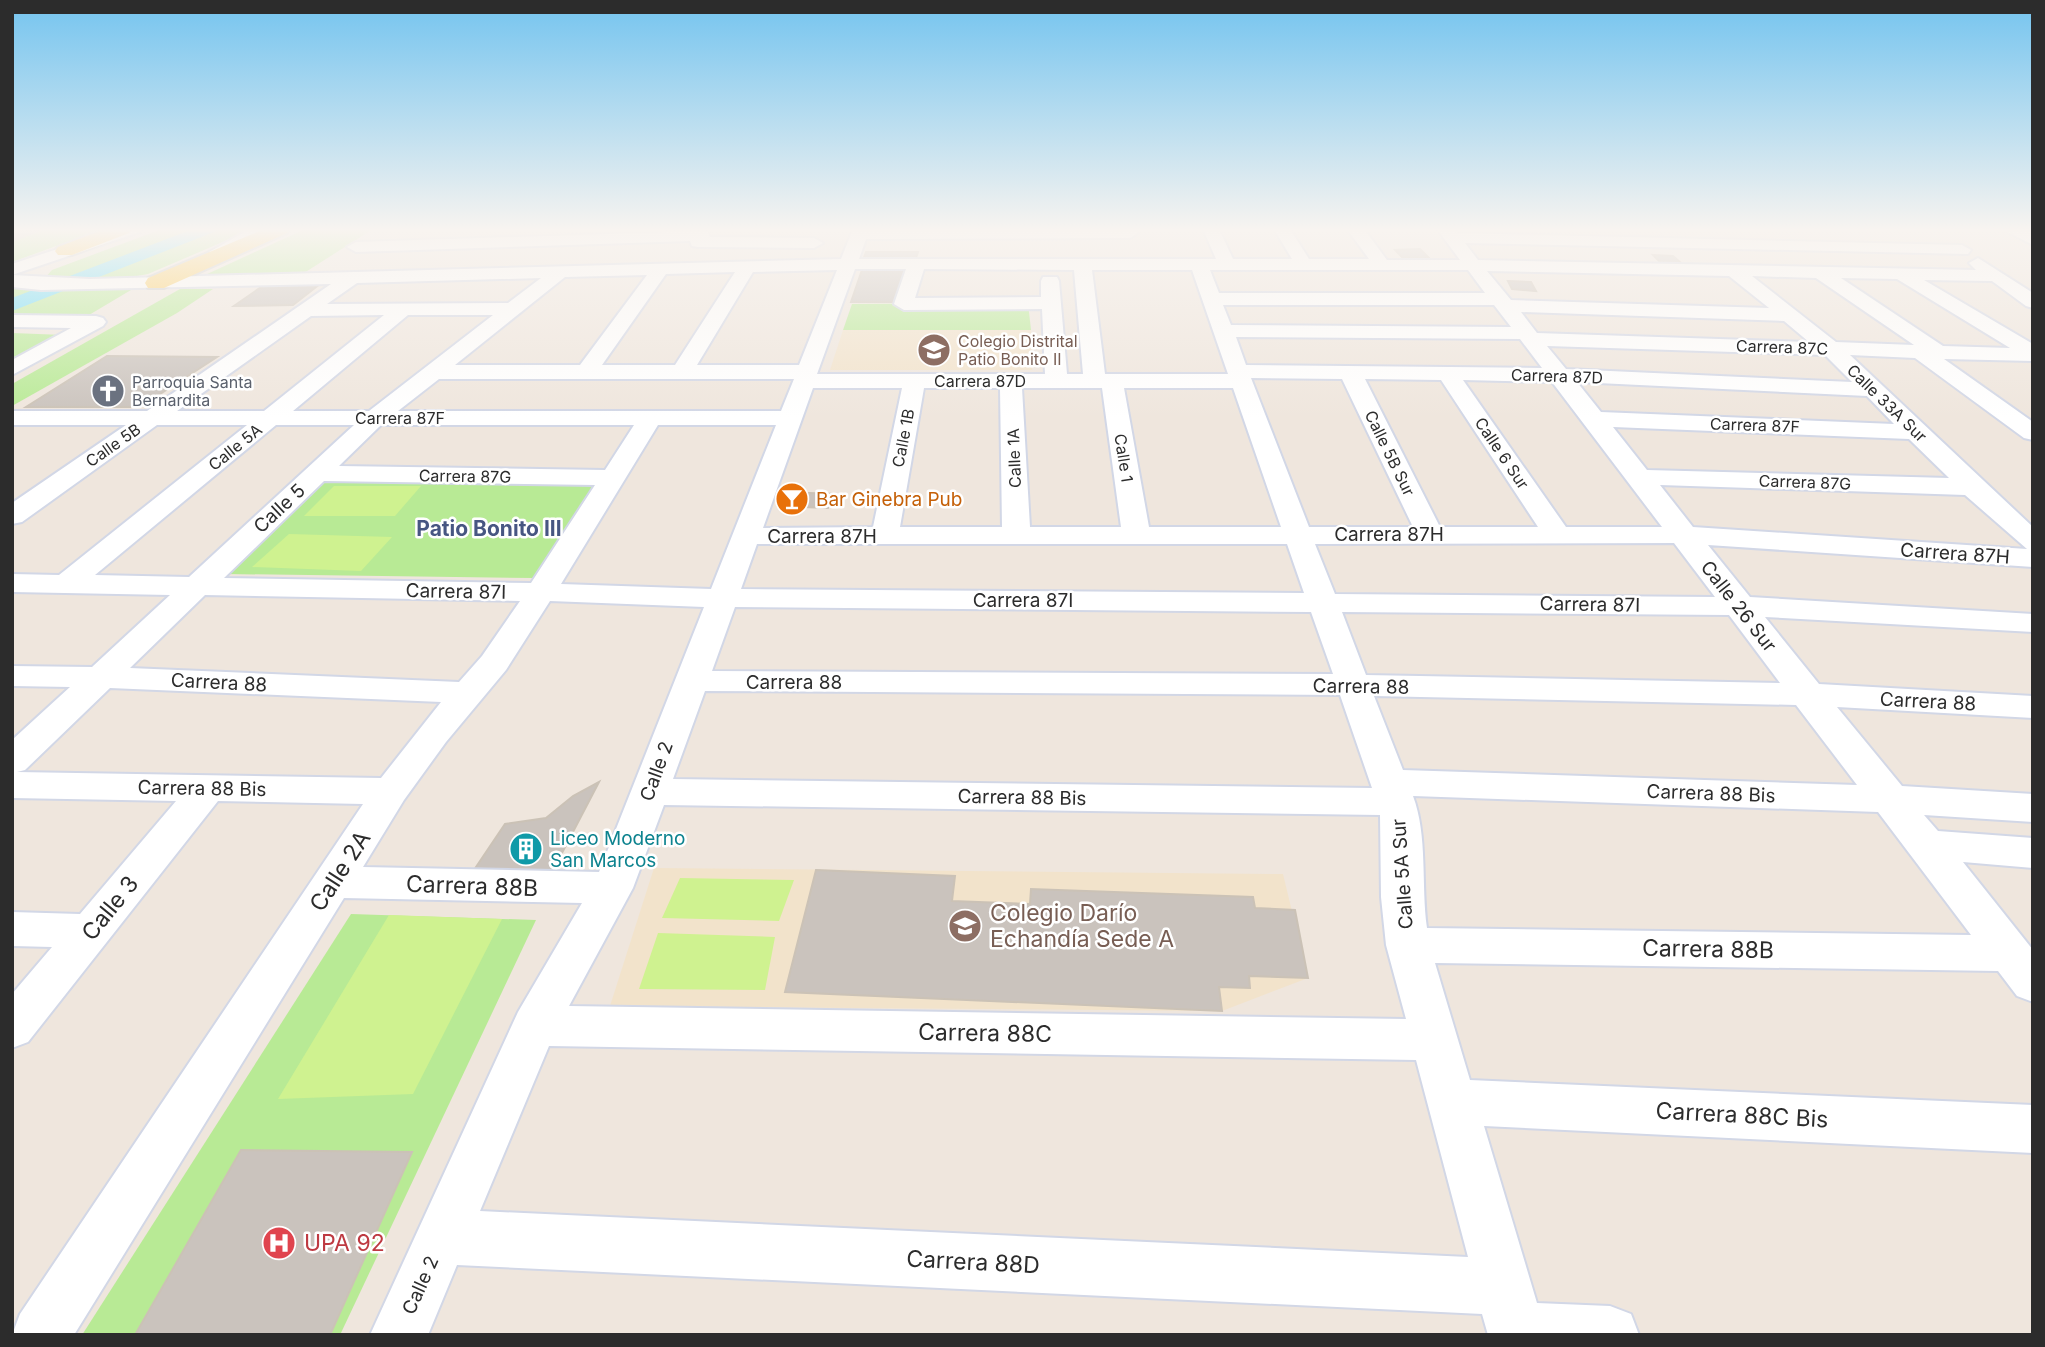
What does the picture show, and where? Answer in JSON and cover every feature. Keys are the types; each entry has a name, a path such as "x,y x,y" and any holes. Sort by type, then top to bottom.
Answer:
{"street":[{"name":"Calle 5B","path":"12,516 332,292"},
{"name":"Calle 5","path":"12,761 375,418 535,292"},
{"path":"585,374 644,292"},
{"path":"681,373 732,292"},
{"name":"Calle 2","path":"398,1335 534,1026 612,888 789,418 832,292"},
{"path":"908,292 904,304 1051,303"},
{"path":"1050,292 1056,381"},
{"name":"Calle 1","path":"1088,292 1136,535"},
{"name":"Calle 5A Sur","path":"1216,292 1218,315 1401,823 1402,897 1408,945 1512,1318"},
{"name":"Calle 26 Sur","path":"1494,292 2021,968"},
{"name":"Calle 33A Sur","path":"1754,292 1830,348 1980,495 2033,542"},
{"path":"1847,292 2033,433"},
{"path":"1929,292 2028,357"},
{"path":"1218,315 1503,303 1788,315"},
{"path":"306,310 513,309"},
{"name":"Calle 5A","path":"66,584 403,310"},
{"name":"Carrera 87C","path":"1218,315 1529,336 2028,357"},
{"path":"12,321 96,322 12,369"},
{"name":"Carrera 87D","path":"433,372 681,373 914,381 1104,381 1350,372 1447,373 1559,375 1875,390"},
{"name":"Calle 5B Sur","path":"1350,372 1430,534"},
{"name":"Calle 6 Sur","path":"1447,373 1556,533"},
{"name":"Calle 1B","path":"885,536 914,381"},
{"name":"Calle 1A","path":"1011,381 1016,535"},
{"name":"Calle 2A","path":"41,1335 391,791 433,734 494,663 651,417"},
{"name":"Carrera 87F","path":"12,418 789,418"},
{"path":"12,438 44,418"},
{"name":"Carrera 87F","path":"1593,419 1917,432"},
{"name":"Carrera 87G","path":"317,473 612,478"},
{"name":"Carrera 87G","path":"1639,477 1980,495 2033,505"},
{"name":"Carrera 87H","path":"745,536 1556,533 1683,535 2033,558"},
{"name":"Carrera 87I","path":"12,583 541,592 721,598 1739,606 2033,623"},
{"name":"Carrera 88","path":"12,676 101,677 468,693"},
{"name":"Carrera 88","path":"690,681 1353,685 1807,694 2033,707"},
{"name":"Carrera 88 Bis","path":"12,785 391,791"},
{"name":"Calle 3","path":"12,1028 208,788"},
{"name":"Carrera 88 Bis","path":"648,792 1392,792 1889,799 2033,808"},
{"path":"1925,845 2033,853"},
{"name":"Carrera 88B","path":"332,882 612,888"},
{"path":"12,929 92,930"},
{"name":"Carrera 88B","path":"1408,945 2021,968"},
{"name":"Carrera 88C","path":"534,1026 1435,1040"},
{"name":"Carrera 88C Bis","path":"1452,1101 2033,1129"},
{"name":"Carrera 88D","path":"442,1237 1512,1318 1610,1335"}],"shaded area":[{"name":"Colegio Distrital Patio Bonito II","path":"843,330 1031,330 1032,370 830,370"},
{"name":"Colegio Darío Echandía Sede A","path":"654,868 1283,874 1308,978 1222,1011 610,1006"}],"green space":[{"path":"12,292 128,292 89,315 12,316"},
{"path":"175,292 209,292 177,313 12,406 12,384"},
{"path":"1028,303 1031,330 843,330 852,304"},
{"path":"12,333 64,335 12,364"},
{"path":"327,478 597,481 534,578 226,574"},
{"path":"334,486 421,486 395,516 304,516"},
{"path":"289,534 392,537 361,571 252,567"},
{"path":"680,878 794,880 779,921 662,918"},
{"path":"351,914 536,920 340,1335 82,1335"},
{"path":"389,915 502,919 413,1094 278,1099"},
{"path":"658,933 775,937 765,990 639,989"}],"building":[{"path":"254,292 310,292 293,305 234,306"},
{"path":"854,292 900,292 897,302 851,302"},
{"name":"Parroquia Santa Bernardita","path":"107,356 217,357 140,407 26,407"},
{"path":"785,492 834,494 828,508 778,506"},
{"name":"Liceo Moderno San Marcos","path":"599,782 551,874 470,876 505,824 546,818 573,796"},
{"name":"Colegio Darío Echandía Sede A","path":"816,870 955,876 952,901 1030,904 1031,889 1253,897 1255,908 1295,910 1308,978 1249,976 1250,988 1219,987 1222,1011 785,992"},
{"name":"UPA 92","path":"241,1150 412,1152 330,1335 135,1335"}],"waterway":[{"path":"12,305 46,292"}],"place":[{"name":"Colegio Distrital Patio Bonito II","path":"934,350"},
{"name":"Parroquia Santa Bernardita","path":"108,391"},
{"name":"Bar Ginebra Pub","path":"792,499"},
{"name":"Liceo Moderno San Marcos","path":"526,849"},
{"name":"Colegio Darío Echandía Sede A","path":"965,926"},
{"name":"UPA 92","path":"279,1243"}],"district":[{"name":"Patio Bonito III","path":"489,529"}]}
